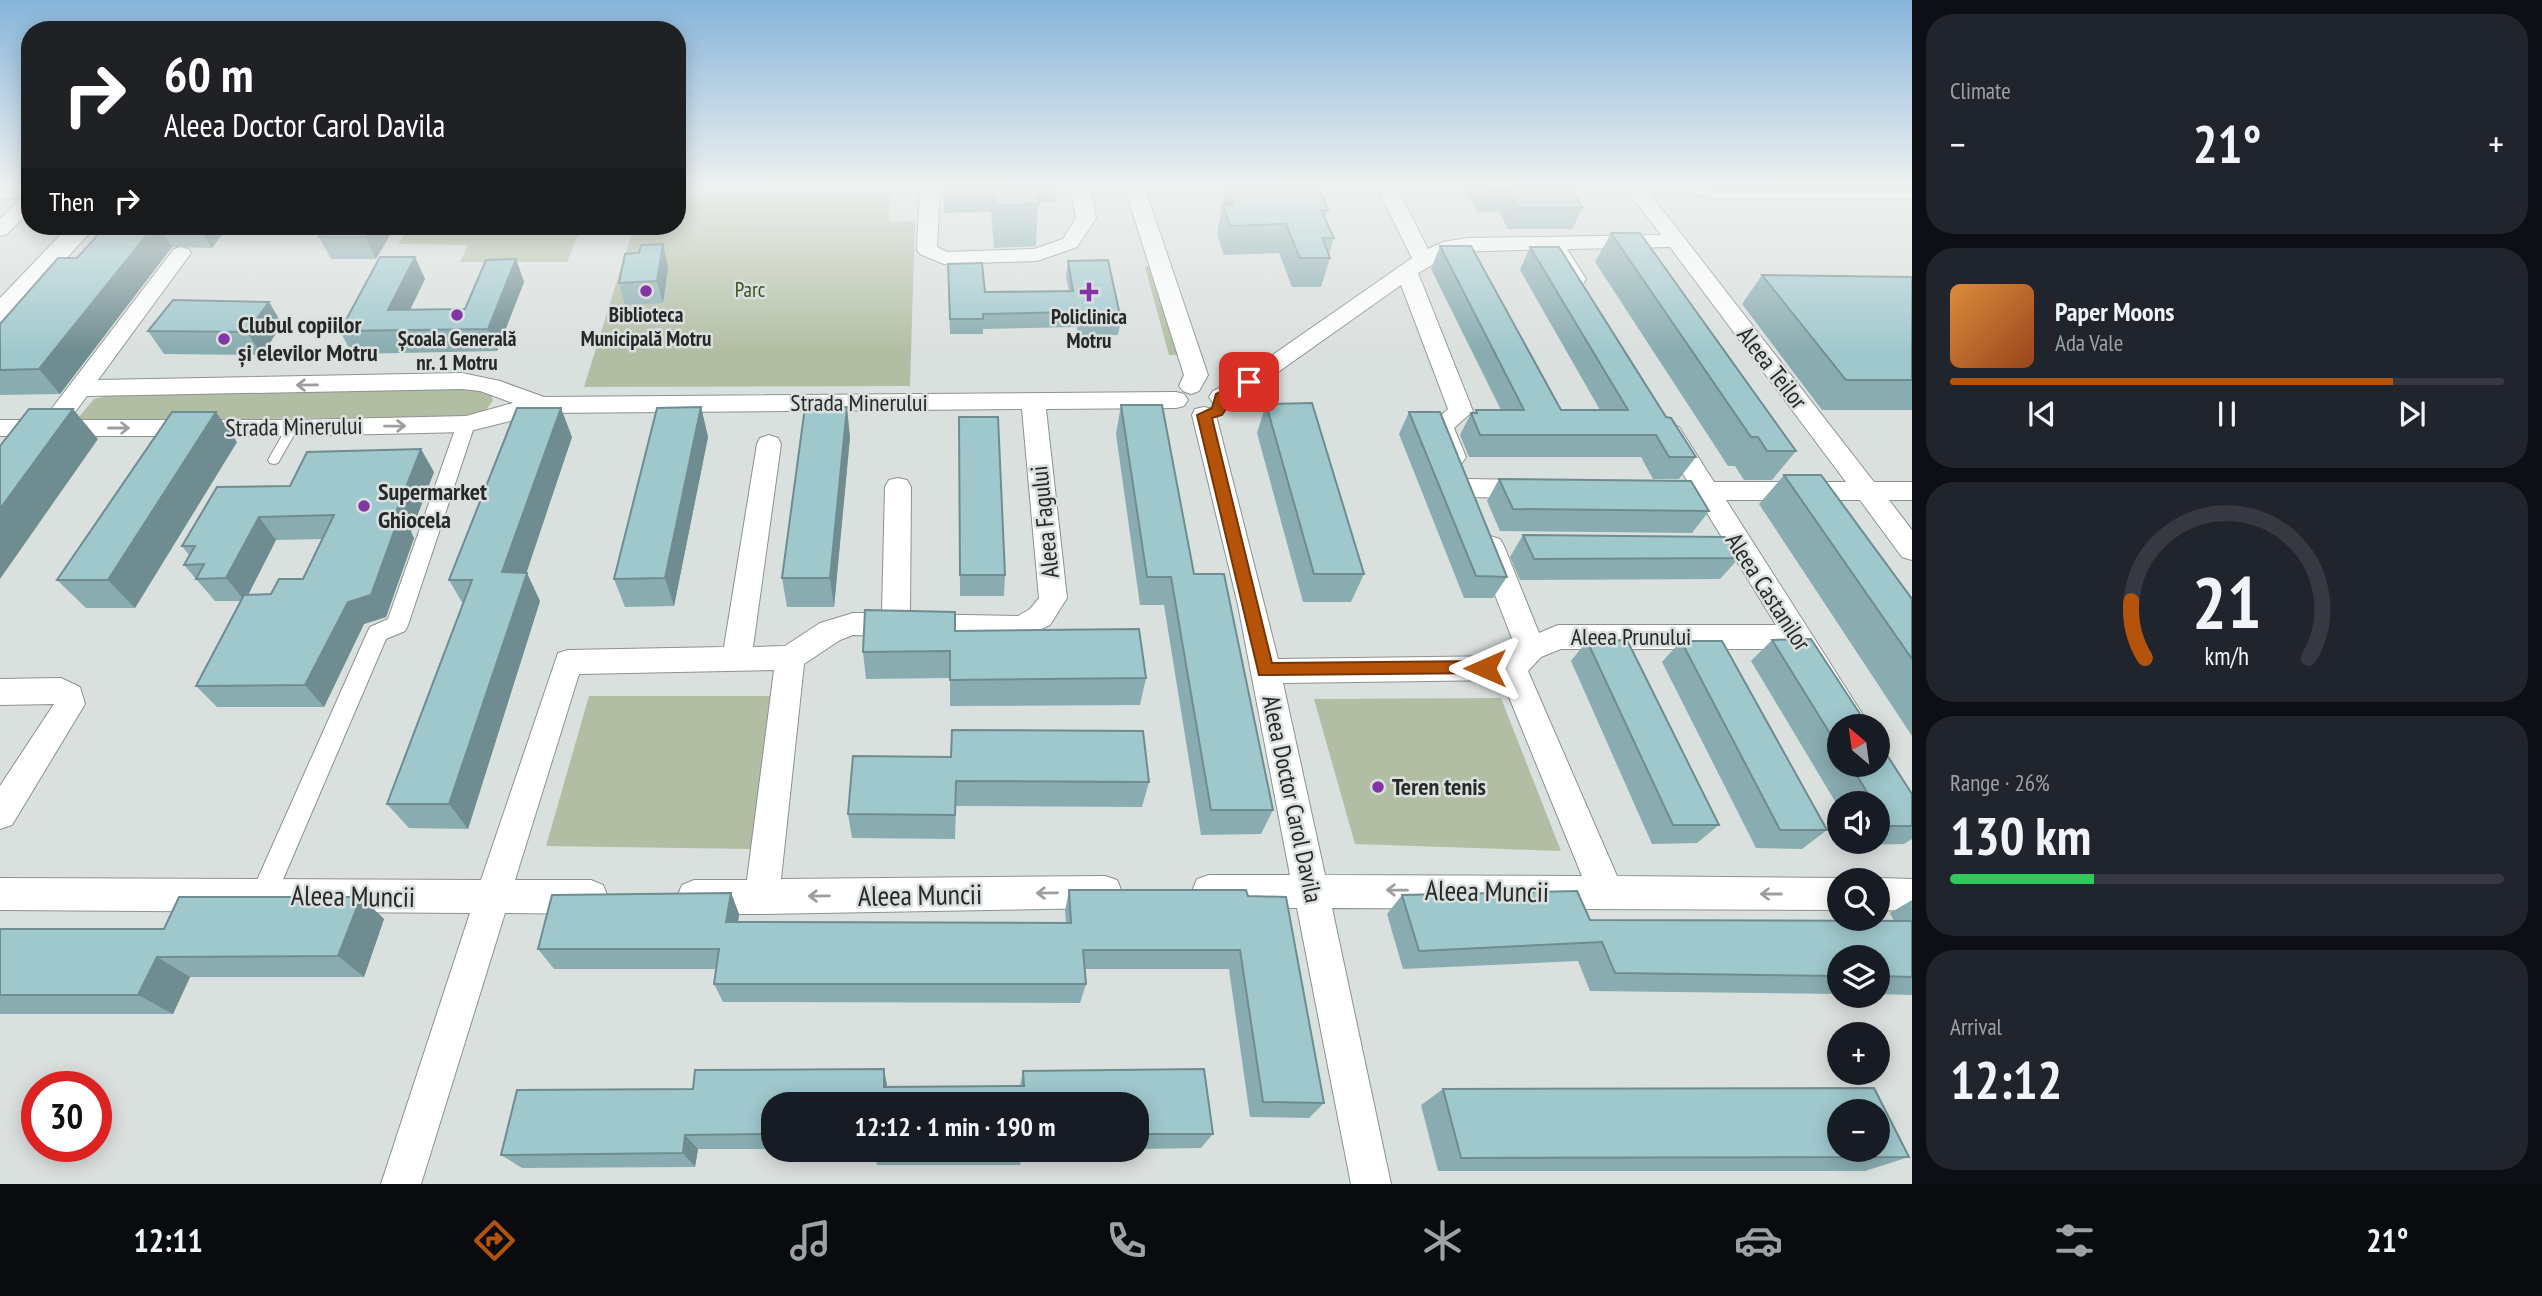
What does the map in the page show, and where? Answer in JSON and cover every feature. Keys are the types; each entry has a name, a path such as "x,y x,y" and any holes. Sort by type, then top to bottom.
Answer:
{"street":[{"path":"0,282 39,241"},
{"path":"0,314 69,241"},
{"path":"927,241 927,250 944,258 1037,255 1071,241"},
{"path":"1152,241 1196,374 1183,393 1186,412 1212,406 1415,266 1450,246 1643,241"},
{"path":"1406,241 1461,411 1441,426 1477,516 1522,658 1606,892"},
{"name":"Aleea Teilor","path":"1674,241 1912,550"},
{"path":"1553,242 1589,301"},
{"path":"14,453 83,388 181,253"},
{"name":"Strada Minerului","path":"83,388 461,381 493,385 513,397 542,405"},
{"name":"Strada Minerului","path":"0,428 292,428 466,424 519,408 542,405 1033,402 1183,393"},
{"name":"Aleea Fagului","path":"790,658 830,631 853,624 1020,628 1040,620 1053,598 1033,402"},
{"name":"Aleea Doctor Carol Davila","path":"1212,406 1371,1184"},
{"name":"Aleea Castanilor","path":"1654,408 1705,492 1725,546 1797,637 1847,714"},
{"path":"263,895 378,633 397,625 466,424"},
{"path":"737,659 769,444"},
{"path":"896,625 898,487"},
{"path":"1477,516 1559,489"},
{"path":"1665,491 1912,491"},
{"path":"1477,516 1517,545"},
{"name":"Aleea Prunului","path":"1265,670 1522,658 1558,637 1797,637"},
{"path":"401,1184 568,662 790,658 762,897"},
{"path":"0,692 61,691 69,696 70,704 0,814"},
{"name":"Aleea Muncii","path":"1173,891 1827,894"},
{"name":"Aleea Muncii","path":"667,897 1132,892"},
{"name":"Aleea Muncii","path":"0,894 627,897"},
{"path":"1890,894 1912,895"}],"lane":[{"path":"274,460 292,428"}],"green space":[{"path":"400,241 576,241 567,262 460,262 468,245 398,244"},
{"name":"Parc","path":"629,241 914,241 910,386 584,387"},
{"path":"1154,266 1181,355 1169,355 1145,267"},
{"path":"481,387 491,393 493,401 484,412 468,416 101,421 81,420 79,417 94,399 106,396"},
{"path":"589,696 773,696 751,849 546,846"},
{"path":"1501,698 1561,851 1355,844 1314,699"}],"building":[{"path":"92,241 142,241 39,369 0,370 0,324 58,258 77,258"},
{"path":"1293,241 1323,241 1330,258 1300,258"},
{"path":"1617,241 1646,241 1796,451 1767,451 1758,437 1751,437"},
{"path":"663,244 657,281 619,283 625,254 639,253 641,245"},
{"path":"1440,246 1471,246 1561,410 1628,410 1530,247 1559,247 1666,417 1671,418 1696,457 1669,457 1656,435 1480,435 1471,413 1477,413 1476,410 1524,410"},
{"path":"380,257 415,257 388,310 465,309 486,260 516,259 488,329 340,331"},
{"path":"1108,260 1121,320 1080,320 1079,312 983,314 983,319 950,319 948,264 982,263 985,292 1073,291 1068,261"},
{"path":"1762,275 1912,277 1912,380 1846,380"},
{"path":"173,300 269,302 247,332 148,331"},
{"path":"1312,403 1364,574 1314,574 1266,404"},
{"path":"1121,405 1162,405 1194,574 1224,574 1273,810 1211,810 1171,577 1147,577"},
{"path":"701,407 665,578 614,579 657,408"},
{"path":"805,407 847,407 830,578 782,578"},
{"path":"517,408 561,408 502,572 527,573 449,804 387,804 472,580 449,580"},
{"path":"29,409 73,409 0,509 0,446"},
{"path":"172,412 216,412 108,580 57,580"},
{"path":"1409,412 1440,412 1507,577 1476,576"},
{"path":"959,417 998,417 1005,575 960,575"},
{"path":"421,449 395,515 400,515 371,595 348,602 305,685 196,686 244,595 271,594 279,579 303,579 334,515 259,517 226,578 196,579 204,564 184,565 195,546 182,546 217,487 290,486 307,452"},
{"path":"1784,475 1821,475 1912,599 1912,659"},
{"path":"1499,479 1691,481 1709,511 1513,509"},
{"path":"1523,535 1725,537 1739,558 1534,559"},
{"path":"865,610 955,612 955,631 1139,629 1146,678 950,680 950,651 863,652"},
{"path":"1811,639 1860,714 1827,714 1827,729 1772,640"},
{"path":"1627,640 1719,825 1673,825 1587,641"},
{"path":"1681,641 1722,641 1827,830 1780,830"},
{"path":"952,730 1143,731 1149,782 956,781 955,815 848,814 853,756 951,757"},
{"path":"1890,760 1912,794 1912,826 1890,826 1890,791 1866,791 1858,777 1890,777"},
{"path":"1069,890 1246,890 1248,896 1286,897 1324,1103 1263,1102 1240,950 1083,950 1086,984 714,984 719,949 538,949 552,895 731,893 726,922 1071,923"},
{"path":"1577,891 1590,920 1827,921 1827,931 1890,931 1890,921 1912,921 1912,977 1890,976 1890,945 1827,945 1827,976 1615,973 1602,942 1419,951 1402,895"},
{"path":"179,897 361,897 338,956 157,957 138,995 0,995 0,929 164,929"},
{"path":"884,1069 884,1087 1024,1086 1023,1071 1204,1069 1213,1134 1149,1134 1149,1092 761,1092 761,1134 685,1135 683,1153 501,1155 517,1090 693,1089 695,1070"},
{"path":"1874,1088 1880,1099 1827,1099 1827,1157 1461,1158 1443,1089"},
{"path":"1890,1120 1909,1157 1890,1157"}],"place":[{"name":"Biblioteca Municipală Motru","path":"646,291"},
{"name":"Policlinica Motru","path":"1089,292"},
{"name":"Școala Generală nr. 1 Motru","path":"457,315"},
{"name":"Clubul copiilor și elevilor Motru","path":"224,339"},
{"name":"Supermarket Ghiocela","path":"364,506"},
{"name":"Teren tenis","path":"1378,787"}],"route":[{"path":"1249,382 1221,397 1221,406 1217,411 1204,415 1252,605 1265,670 1485,668"}]}
